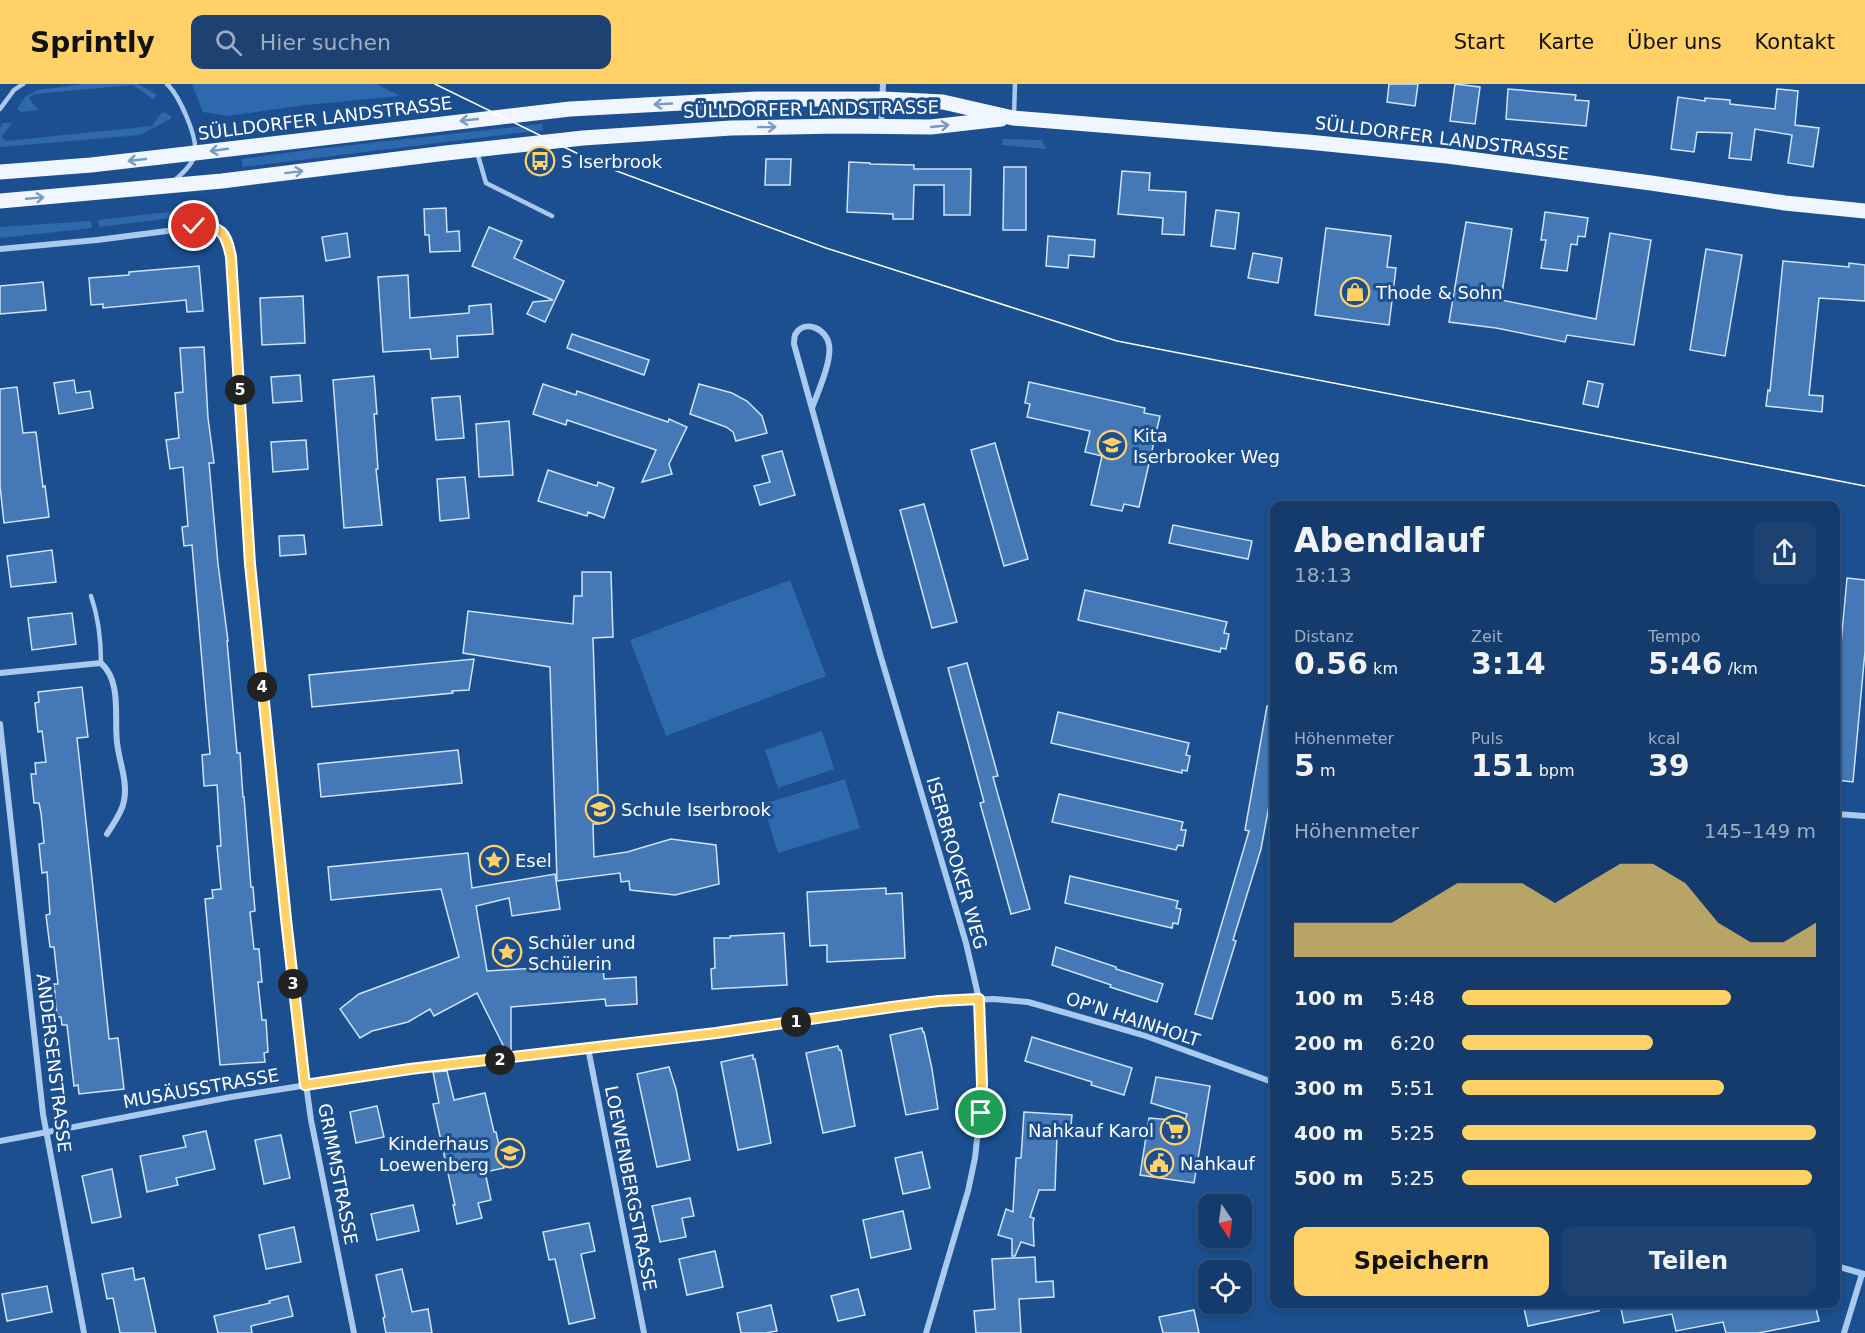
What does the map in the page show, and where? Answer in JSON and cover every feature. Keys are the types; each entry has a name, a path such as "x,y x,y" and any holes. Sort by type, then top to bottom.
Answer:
{"main road":[{"name":"SÜLLDORFER LANDSTRASSE","path":"0,172 91,165 570,109 883,92 943,102 1013,118 1297,141 1447,156 1785,203 1865,211"},
{"name":"SÜLLDORFER LANDSTRASSE","path":"2,199 165,187 583,138 731,128 931,127 1013,118"}],"street":[{"path":"881,126 883,92"},
{"name":"GRIMMSTRASSE","path":"0,249 97,240 194,226 215,227 223,232 228,242 231,257 250,564 290,963 305,1085 354,1333"},
{"name":"ISERBROOKER WEG","path":"812,408 830,357 827,336 821,329 812,327 802,328 795,335 794,344 841,516 966,943 979,999 982,1084 975,1158 968,1191 926,1333"},
{"path":"0,673 101,663 107,669 116,703 117,741 126,792 124,805 107,834"},
{"name":"ANDERSENSTRASSE","path":"0,724 45,1132 84,1333"},
{"path":"1840,814 1865,816"},
{"name":"MUSÄUSSTRASSE","path":"0,1141 231,1097 410,1069 716,1033 939,1001 979,999"},
{"name":"OP'N HAINHOLT","path":"979,999 1028,1002 1143,1035 1270,1081"},
{"name":"LOEWENBERGSTRASSE","path":"588,1048 644,1333"},
{"path":"1840,1267 1863,1274 1844,1333"}],"lane":[{"path":"0,109 14,90 22,84"},
{"path":"165,187 183,174 195,153 191,129 180,102 167,84"},
{"path":"1013,118 1015,84"},
{"path":"476,149 486,183 552,216"},
{"path":"91,596 100,629 101,663"}],"shaded area":[{"path":"84,84 138,84 156,96 153,99 133,85 34,94 29,98 38,110 21,112 17,109 26,96 38,90"},
{"path":"192,84 376,84 400,96 306,105 227,116 203,112"},
{"path":"162,112 172,118 140,135 0,147 0,128 3,123 12,123 1,137 6,141 152,126"},
{"path":"542,124 543,130 243,167 241,159 316,149"},
{"path":"1003,139 1042,140 1046,149 1001,145"},
{"path":"196,209 197,215 99,227 98,220"},
{"path":"91,221 92,228 0,238 0,227"},
{"path":"790,580 826,676 666,736 630,640"},
{"path":"822,731 834,769 778,788 765,750"},
{"path":"845,779 860,828 778,853 763,804"}],"building":[{"path":"1389,84 1418,84 1415,106 1387,102"},
{"path":"1455,84 1480,87 1475,124 1450,121"},
{"path":"1508,89 1576,95 1575,100 1589,101 1586,126 1506,119"},
{"path":"1777,89 1798,91 1795,125 1819,128 1813,167 1788,163 1792,135 1755,129 1751,160 1729,158 1732,133 1697,132 1694,152 1671,149 1678,97 1705,101 1705,98 1730,100 1730,104 1775,109"},
{"path":"766,159 791,159 790,185 765,185"},
{"path":"849,162 914,165 914,169 971,169 970,215 944,215 944,185 914,185 913,219 893,219 893,214 847,212"},
{"path":"1004,167 1026,167 1026,230 1003,230"},
{"path":"1122,171 1150,173 1149,190 1186,192 1184,235 1162,234 1163,218 1118,214"},
{"path":"446,208 447,232 459,231 460,251 430,252 429,235 425,235 424,209"},
{"path":"1216,210 1239,213 1235,249 1211,246"},
{"path":"1545,212 1588,218 1585,237 1578,236 1577,245 1571,244 1567,271 1541,268 1546,240 1541,240"},
{"path":"1466,222 1512,229 1501,300 1596,319 1610,233 1651,240 1634,345 1567,335 1565,342 1496,328 1449,322"},
{"path":"489,227 522,241 514,258 564,281 545,322 527,314 533,302 553,300 472,266"},
{"name":"Thode & Sohn","path":"1326,228 1391,236 1387,267 1396,268 1389,325 1315,315"},
{"path":"347,233 350,257 326,261 322,237"},
{"path":"1048,236 1095,240 1094,257 1069,255 1068,268 1046,266"},
{"path":"1706,249 1742,255 1725,356 1690,350"},
{"path":"1253,253 1282,258 1278,283 1248,278"},
{"path":"1783,261 1849,267 1849,263 1865,265 1865,301 1819,298 1809,395 1823,396 1822,412 1766,406 1768,390 1770,391"},
{"path":"199,266 203,311 187,312 186,300 103,308 103,304 91,305 89,278"},
{"path":"408,275 410,318 469,313 469,306 491,304 493,334 457,336 458,357 431,359 430,349 383,352 378,277"},
{"path":"43,282 46,310 0,314 0,286"},
{"path":"303,296 305,343 262,345 260,298"},
{"path":"572,334 649,360 644,375 567,348"},
{"path":"204,347 208,418 214,463 209,463 218,564 228,641 237,753 240,753 251,887 253,887 255,911 250,912 254,949 259,949 262,982 258,982 262,1020 266,1020 268,1052 264,1053 265,1062 220,1065 205,899 213,898 212,890 221,889 217,846 221,846 217,785 204,786 202,755 210,754 192,545 184,546 182,527 188,526 183,467 170,469 166,440 179,438 175,393 183,392 180,348"},
{"path":"300,375 302,401 273,403 271,377"},
{"path":"374,376 377,414 374,414 378,469 376,469 382,525 344,528 333,380"},
{"path":"74,380 76,393 90,391 93,408 59,414 54,383"},
{"path":"1588,381 1603,384 1598,407 1583,404"},
{"name":"Kita Iserbrooker Weg","path":"1029,382 1145,408 1144,413 1160,416 1139,507 1124,504 1122,511 1091,505 1102,456 1085,452 1090,431 1027,417 1030,404 1025,403"},
{"path":"543,384 576,395 577,391 668,422 669,419 687,427 669,464 672,474 642,482 656,450 567,420 566,425 533,414"},
{"path":"699,384 732,393 747,401 762,416 767,433 736,441 733,432 726,427 690,414"},
{"path":"17,387 23,433 36,432 49,517 4,523 0,486 0,389"},
{"path":"460,396 464,438 436,440 432,398"},
{"path":"509,421 513,475 479,477 476,424"},
{"path":"306,440 308,469 273,472 271,442"},
{"path":"995,443 1028,559 1004,566 971,450"},
{"path":"782,451 795,495 760,505 754,486 770,482 762,456"},
{"path":"548,470 597,486 598,482 614,488 604,518 588,512 587,516 538,501"},
{"path":"465,477 469,518 440,521 437,479"},
{"path":"924,504 957,622 932,628 900,510"},
{"path":"1173,525 1252,541 1248,559 1169,543"},
{"path":"304,535 306,554 280,556 279,536"},
{"path":"52,550 56,582 11,587 7,556"},
{"path":"582,572 611,572 613,637 593,638 599,824 593,824 594,857 627,852 671,839 716,845 719,884 675,895 630,890 629,881 621,882 620,873 557,881 550,667 463,653 468,611 573,624 574,596 582,596"},
{"path":"1847,578 1865,580 1865,651 1853,782 1840,780 1840,654"},
{"path":"1085,590 1227,622 1224,633 1229,634 1226,649 1221,648 1220,652 1078,620"},
{"path":"72,613 76,644 32,650 28,618"},
{"path":"474,659 469,690 312,707 309,675"},
{"path":"967,663 998,776 993,777 1030,909 1011,914 980,803 984,802 948,668"},
{"path":"82,687 88,737 77,738 109,1039 118,1038 124,1089 79,1094 78,1085 74,1086 67,1025 62,1025 61,1017 57,1017 54,984 58,984 54,947 50,947 46,915 50,914 47,872 42,873 39,844 44,843 41,813 39,803 34,803 31,774 36,774 35,763 46,762 42,731 38,732 35,703 39,702 38,692"},
{"path":"1267,706 1270,706 1270,800 1261,849 1212,1019 1195,1014 1249,831 1245,830"},
{"path":"1058,712 1189,743 1186,755 1190,756 1187,771 1182,770 1182,773 1051,743"},
{"path":"458,750 462,783 321,797 318,764"},
{"path":"1059,794 1183,822 1181,830 1186,830 1183,846 1178,845 1176,850 1052,822"},
{"path":"468,853 472,888 555,874 560,909 512,916 509,898 476,906 487,971 603,964 604,979 636,977 637,1004 606,1006 605,999 511,1007 511,1052 507,1053 477,993 434,1016 430,1009 408,1022 372,1031 360,1038 340,1009 359,994 459,957 441,889 331,900 328,867"},
{"path":"1070,876 1178,901 1176,908 1181,909 1178,924 1173,923 1172,928 1065,903"},
{"path":"886,888 886,894 902,893 905,958 827,962 827,945 810,946 807,892"},
{"path":"784,933 787,985 712,989 711,969 715,968 714,938"},
{"path":"1056,947 1163,984 1157,1002 1052,965"},
{"path":"922,1028 932,1069 938,1109 906,1115 890,1035"},
{"path":"1032,1037 1132,1068 1124,1095 1091,1085 1092,1082 1025,1061"},
{"path":"838,1046 841,1050 855,1126 823,1133 806,1053"},
{"path":"753,1055 771,1143 738,1150 721,1062"},
{"path":"669,1067 676,1089 690,1160 657,1167 637,1074"},
{"path":"447,1071 454,1100 485,1093 504,1168 485,1172 491,1200 478,1203 482,1218 457,1224 433,1104 439,1103 433,1072"},
{"name":"Nahkauf Karol","path":"1156,1077 1210,1086 1194,1183 1140,1175 1149,1118 1185,1121 1187,1114 1151,1103"},
{"path":"377,1106 384,1137 356,1143 350,1112"},
{"path":"1024,1112 1072,1115 1070,1136 1057,1135 1055,1190 1039,1190 1030,1217 1034,1218 1034,1246 1021,1242 1015,1256 1012,1256 1012,1239 998,1235 1006,1209 1013,1212 1016,1158 1021,1158"},
{"path":"206,1131 215,1169 176,1178 178,1185 147,1192 140,1156 186,1147 183,1136"},
{"path":"281,1135 290,1178 264,1184 255,1140"},
{"path":"922,1152 930,1188 903,1194 895,1158"},
{"path":"112,1169 121,1217 92,1223 82,1176"},
{"path":"690,1198 694,1216 682,1218 686,1237 660,1242 652,1206"},
{"path":"413,1205 419,1231 377,1240 371,1214"},
{"path":"903,1211 911,1249 871,1258 863,1220"},
{"path":"589,1223 595,1251 581,1254 595,1318 569,1324 555,1259 549,1260 543,1232"},
{"path":"294,1227 301,1262 266,1269 259,1235"},
{"path":"715,1251 723,1287 687,1295 679,1259"},
{"path":"1035,1257 1036,1282 1053,1281 1054,1297 1019,1299 1021,1333 976,1333 974,1311 995,1309 992,1259"},
{"path":"133,1268 135,1280 144,1278 156,1333 120,1333 113,1298 107,1299 102,1274"},
{"path":"402,1269 412,1312 428,1309 432,1333 386,1333 376,1275"},
{"path":"47,1286 52,1312 7,1321 2,1294"},
{"path":"858,1289 865,1315 838,1321 831,1296"},
{"path":"288,1296 293,1316 251,1326 252,1333 218,1333 214,1316 270,1303 269,1301"},
{"path":"771,1305 777,1331 741,1333 737,1313"},
{"path":"1524,1308 1599,1308 1599,1311 1528,1326"},
{"path":"1621,1308 1816,1308 1819,1321 1759,1333 1726,1333 1723,1322 1676,1331 1672,1314 1624,1323"},
{"path":"1194,1310 1199,1333 1163,1333 1159,1317"}],"tram line":[{"path":"435,84 603,166 826,248 1117,341 1865,486"}],"place":[{"name":"S Iserbrook","path":"540,161"},
{"name":"Thode & Sohn","path":"1355,292"},
{"name":"Kita Iserbrooker Weg","path":"1112,445"},
{"name":"Schule Iserbrook","path":"600,809"},
{"name":"Esel","path":"494,860"},
{"name":"Schüler und Schülerin","path":"507,952"},
{"name":"Nahkauf Karol","path":"1175,1130"},
{"name":"Kinderhaus Loewenberg","path":"510,1153"},
{"name":"Nahkauf","path":"1159,1163"}],"route":[{"path":"194,226 215,227 223,232 231,257 250,564 305,1085 410,1069 716,1033 939,1001 979,999 981,1113"}]}
